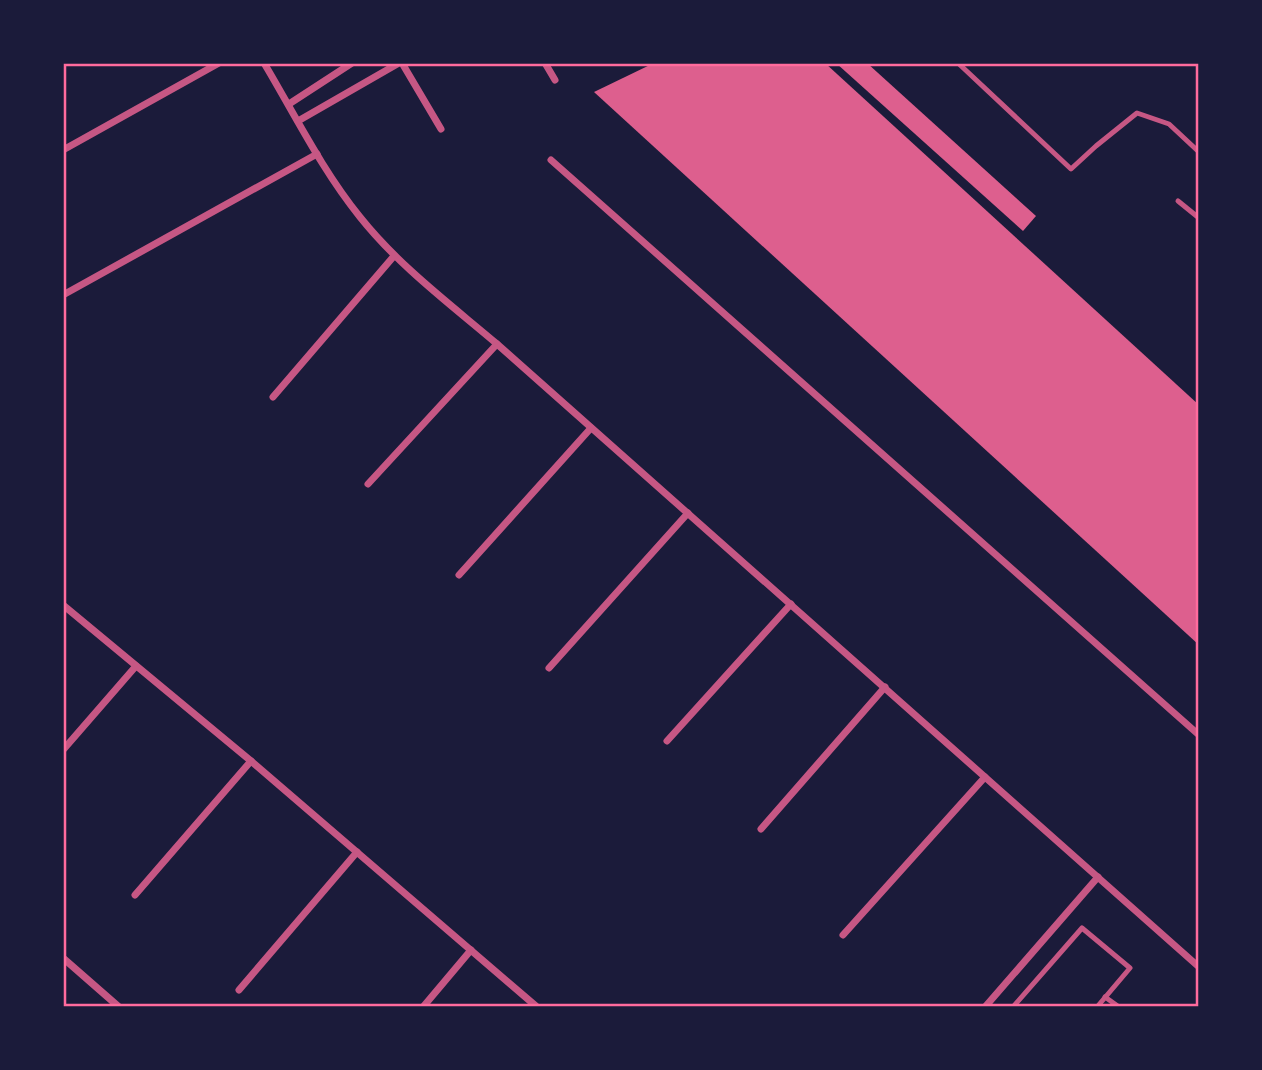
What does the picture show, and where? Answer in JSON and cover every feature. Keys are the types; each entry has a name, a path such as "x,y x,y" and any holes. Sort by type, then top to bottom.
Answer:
{"street":[{"path":"63,150 219,63"},
{"path":"264,63 330,178 360,218 394,256 497,344 1199,967"},
{"path":"289,104 352,63"},
{"path":"298,121 401,63 441,128"},
{"path":"545,63 555,80"},
{"path":"63,295 317,154"},
{"path":"551,160 1199,735"},
{"path":"273,397 394,256"},
{"path":"368,484 497,344"},
{"path":"458,575 592,428"},
{"path":"549,668 688,513"},
{"path":"667,741 791,604"},
{"path":"63,605 251,761 537,1007"},
{"path":"63,750 136,666"},
{"path":"761,830 885,687"},
{"path":"135,895 251,761"},
{"path":"843,935 985,777"},
{"path":"239,990 357,852"},
{"path":"985,1007 1098,877"},
{"path":"423,1007 471,950"},
{"path":"63,958 119,1007"}],"lane":[{"path":"958,63 1071,169 1137,113 1170,124 1199,152"},
{"path":"1178,201 1199,218"},
{"path":"1013,1007 1082,928 1130,968 1097,1007"},
{"path":"1105,997 1119,1007"}],"building":[{"path":"654,63 825,63 1199,405 1199,645 594,92"},
{"path":"836,63 867,63 1036,216 1023,231"}]}
